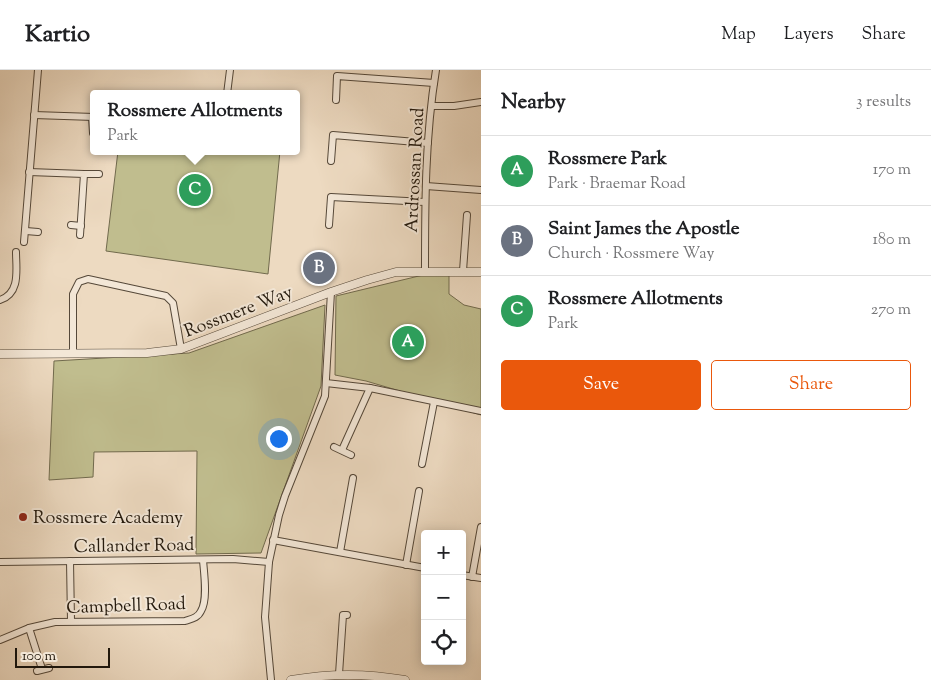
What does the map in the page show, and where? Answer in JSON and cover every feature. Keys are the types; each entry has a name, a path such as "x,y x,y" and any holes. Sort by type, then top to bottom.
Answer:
{"street":[{"path":"24,242 28,172 38,70"},
{"path":"228,90 230,70"},
{"name":"Ardrossan Road","path":"425,272 425,202 428,143 436,70"},
{"path":"336,100 337,76 434,83"},
{"path":"432,106 454,106 481,102"},
{"path":"34,115 90,117"},
{"path":"331,161 333,135 428,143"},
{"path":"28,172 99,174"},
{"path":"80,235 84,174"},
{"path":"426,186 481,190"},
{"path":"329,225 331,197 425,202"},
{"path":"463,271 467,215"},
{"path":"71,225 81,226"},
{"path":"26,231 38,232"},
{"path":"0,300 9,295 16,286 16,252"},
{"name":"Rossmere Way","path":"0,354 147,353 181,348 331,292 396,272 481,272"},
{"path":"73,354 73,294 79,282 88,278 166,296 172,303 181,348"},
{"path":"270,680 265,617 269,562 279,515 293,474 315,425 325,396 331,292"},
{"path":"326,383 370,388 481,411"},
{"path":"342,450 370,388"},
{"path":"422,464 434,402"},
{"path":"334,447 351,455"},
{"path":"340,552 353,478"},
{"path":"406,565 420,491"},
{"path":"472,576 481,527"},
{"path":"273,540 421,567"},
{"name":"Callander Road","path":"0,562 232,559 269,562"},
{"name":"Campbell Road","path":"0,640 29,628 55,622 185,621 197,617 204,606 203,560"},
{"path":"70,561 71,622"},
{"path":"466,575 481,578"},
{"path":"339,674 343,615 347,615"},
{"path":"29,628 39,670 49,668"},
{"path":"291,680 339,674 378,676 405,680"}],"shaded area":[{"path":"118,155 280,155 268,274 106,251"},
{"path":"423,275 449,275 449,294 464,305 481,309 481,415 366,381 335,375 336,296"},
{"path":"325,305 321,386 261,553 196,554 197,451 94,452 93,477 49,480 54,361 189,353"}],"place":[{"name":"Rossmere Allotments","path":"195,190"},
{"name":"Saint James the Apostle","path":"319,268"},
{"name":"Rossmere Park","path":"408,342"},
{"name":"Rossmere Academy","path":"23,517"}]}
